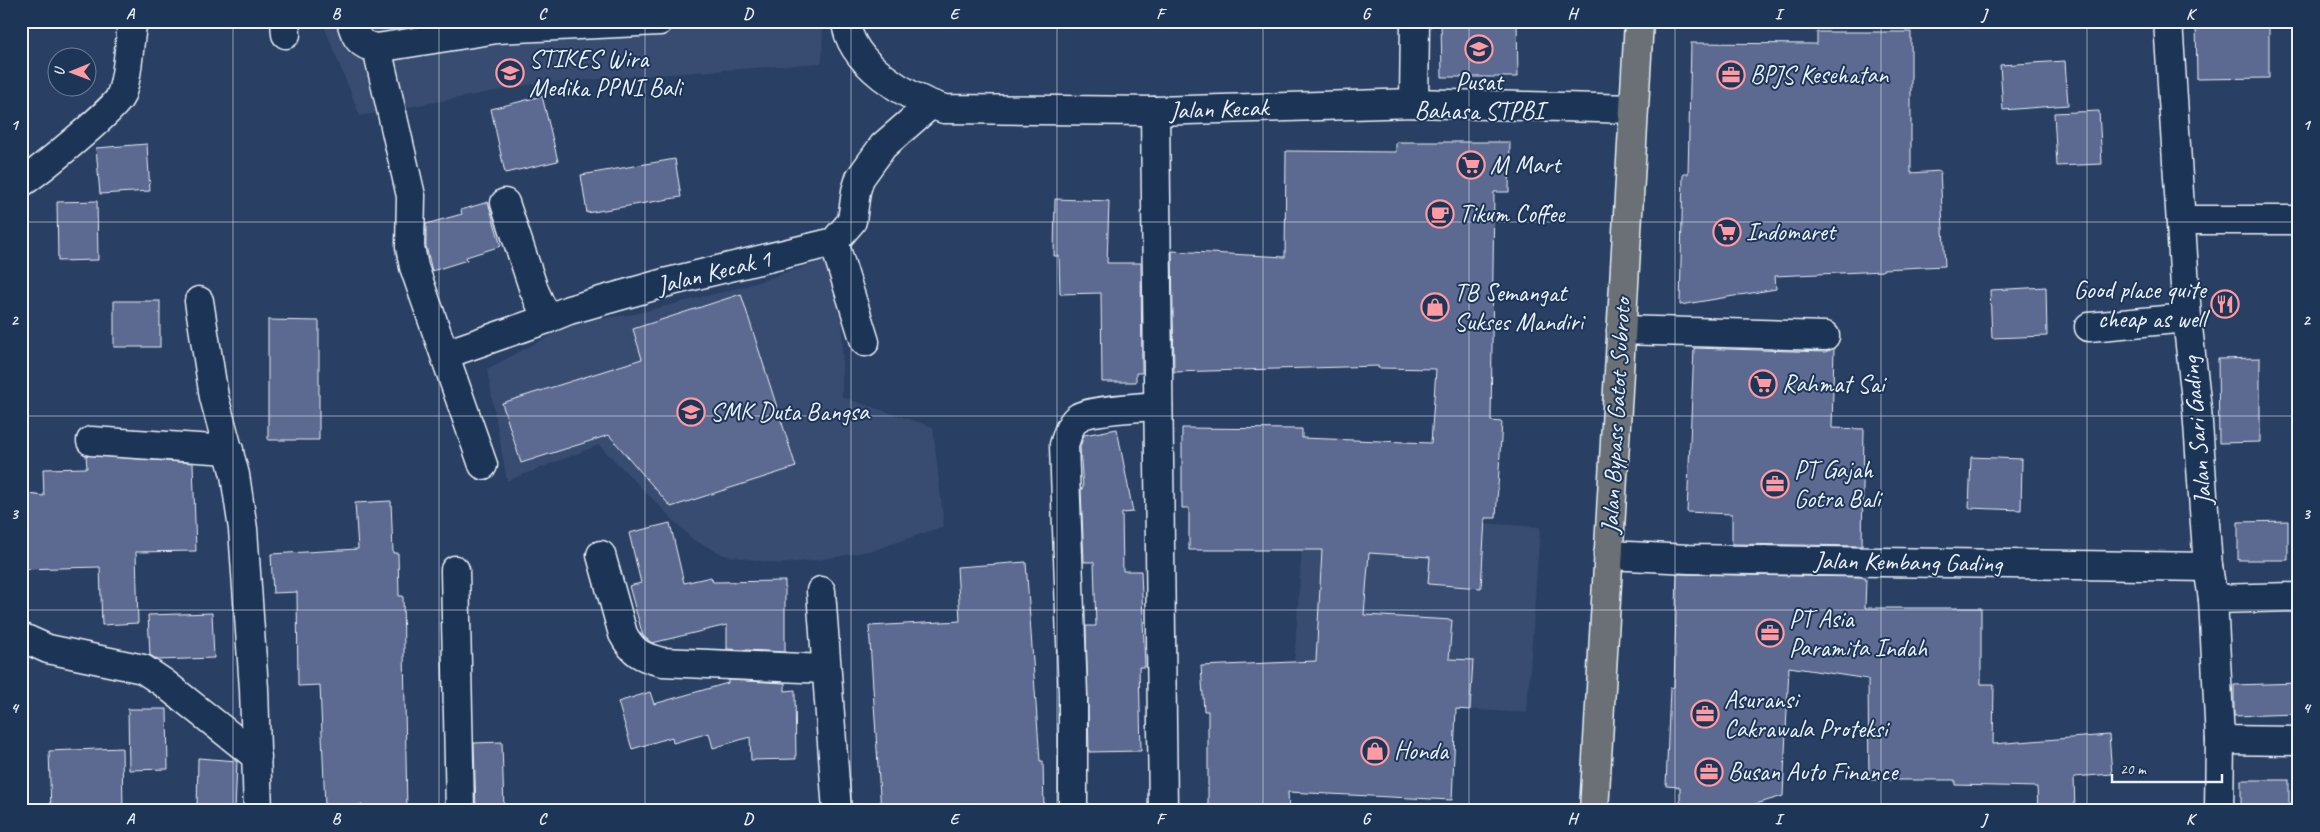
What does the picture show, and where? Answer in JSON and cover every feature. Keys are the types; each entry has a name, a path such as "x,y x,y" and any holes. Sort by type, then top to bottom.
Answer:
{"highway":[{"name":"Jalan Bypass Gatot Subroto","path":"1594,811 1639,21"}],"street":[{"path":"21,183 99,119 119,100 124,82 132,21"},
{"path":"350,21 358,39 363,45 377,48 497,29 659,21"},
{"name":"Jalan Kecak","path":"846,21 857,52 869,64 896,86 930,105 944,109 1154,111 1414,104 1633,109"},
{"path":"1414,104 1415,21"},
{"name":"Jalan Sari Gading","path":"2168,21 2187,318 2197,409 2208,567 2213,599 2220,740 2219,811"},
{"path":"377,48 411,196 410,247 421,288 446,354 483,466"},
{"path":"865,342 834,242 852,221 856,191 860,178 883,146 930,105"},
{"path":"1154,111 1163,811"},
{"path":"505,203 534,290 547,319"},
{"path":"2181,220 2299,220"},
{"name":"Jalan Kecak 1","path":"446,354 569,310 668,282 834,242"},
{"path":"199,302 214,397 235,475 243,529 257,757 258,811"},
{"path":"2089,327 2187,318"},
{"path":"1620,330 1825,336"},
{"path":"1074,811 1064,445 1070,427 1079,417 1112,410 1158,406"},
{"path":"91,441 229,450"},
{"path":"601,555 623,634 628,644 642,657 662,662 825,669"},
{"name":"Jalan Kembang Gading","path":"1608,555 1689,559 2208,567"},
{"path":"455,570 460,811"},
{"path":"821,591 825,669 837,811"},
{"path":"2213,599 2299,597"},
{"path":"21,638 48,649 143,670 164,683 257,757"},
{"path":"2220,740 2299,741"}],"shaded area":[{"name":"STIKES Wira Medika PPNI Bali","path":"322,21 823,21 822,63 533,84 360,116"},
{"name":"SMK Duta Bangsa","path":"843,254 842,397 933,427 944,526 875,550 824,559 779,564 724,555 692,539 599,445 507,481 487,369 576,322 634,314 742,287"},
{"path":"1304,511 1540,527 1527,713 1292,699"}],"building":[{"name":"Pusat Bahasa STPBI","path":"1441,21 1517,21 1518,77 1442,77"},
{"path":"2196,21 2269,21 2269,78 2197,79"},
{"path":"1817,32 1911,32 1911,173 1940,171 1945,266 1775,276 1776,289 1680,305 1683,174 1688,174 1691,43 1817,44"},
{"path":"2065,61 2068,105 2003,110 2000,65"},
{"path":"542,96 558,161 505,173 491,109"},
{"path":"2099,111 2102,164 2057,166 2054,113"},
{"path":"1396,142 1510,142 1509,192 1494,192 1491,421 1502,422 1496,518 1485,518 1481,588 1428,584 1430,557 1369,553 1364,615 1452,620 1449,659 1473,660 1470,710 1456,709 1452,800 1288,792 1289,811 1208,811 1208,711 1204,711 1201,666 1316,661 1322,550 1189,550 1189,508 1182,508 1182,428 1302,429 1302,438 1431,443 1436,369 1378,368 1378,366 1174,372 1172,251 1285,257 1286,151 1396,152"},
{"path":"147,144 150,191 100,194 96,148"},
{"path":"675,159 681,197 587,213 581,175"},
{"path":"1055,199 1109,201 1107,263 1141,263 1142,373 1136,373 1136,382 1102,382 1101,293 1060,294 1059,256 1054,256"},
{"path":"97,201 98,260 58,261 57,202"},
{"path":"488,202 501,246 466,257 467,260 432,271 426,246 426,224 462,214 461,210"},
{"path":"2046,287 2047,336 1992,338 1990,290"},
{"path":"741,294 796,467 671,507 609,435 521,463 502,403 642,359 633,329"},
{"path":"114,301 160,301 160,347 114,347"},
{"path":"268,320 319,321 319,440 268,440"},
{"path":"1694,348 1825,352 1834,348 1832,428 1864,429 1862,546 1732,544 1732,514 1687,512"},
{"path":"2260,358 2260,442 2219,443 2218,359"},
{"path":"1117,429 1133,512 1122,513 1123,571 1141,571 1145,667 1139,667 1141,751 1089,752 1086,626 1096,626 1094,562 1084,562 1081,489 1083,488 1080,447 1084,435"},
{"path":"86,455 193,463 196,551 136,552 138,623 102,625 100,567 21,569 21,493 44,496 43,469 87,468"},
{"path":"1971,457 2022,459 2021,510 1969,508"},
{"path":"391,501 393,553 398,553 399,596 403,596 407,811 363,811 362,805 325,807 320,685 298,686 297,592 273,593 271,554 358,549 355,503"},
{"path":"2288,521 2288,560 2238,560 2238,522"},
{"path":"670,523 684,583 711,577 713,582 785,581 785,652 727,649 727,625 652,643 643,636 629,586 641,583 629,533"},
{"path":"1026,562 1040,761 1043,761 1044,811 881,811 869,626 960,621 957,567"},
{"path":"1677,574 1861,577 1866,579 1865,608 1981,608 1981,684 1994,684 1993,744 2109,735 2112,774 2074,777 2075,811 2038,811 2037,787 1955,785 1955,780 1869,780 1868,679 1789,667 1783,796 1732,811 1680,811 1680,787 1666,786 1670,688 1674,687"},
{"path":"212,613 214,658 158,660 150,655 148,615"},
{"path":"728,680 785,683 785,691 795,690 796,759 751,760 750,737 713,748 709,733 673,743 672,737 632,749 618,702 650,692 654,704 728,683"},
{"path":"2299,683 2299,714 2234,716 2234,685"},
{"path":"128,709 167,709 168,769 129,770"},
{"path":"502,742 504,811 476,811 474,743"},
{"path":"122,748 123,811 51,811 49,751"},
{"path":"198,758 237,761 235,811 197,811"},
{"path":"2241,780 2289,780 2289,811 2241,811"}],"place":[{"name":"Pusat Bahasa STPBI","path":"1479,49"},
{"name":"STIKES Wira Medika PPNI Bali","path":"510,73"},
{"name":"BPJS Kesehatan","path":"1731,75"},
{"name":"M Mart","path":"1471,165"},
{"name":"Tikum Coffee","path":"1440,214"},
{"name":"Indomaret","path":"1727,232"},
{"name":"Good place quite cheap as well","path":"2225,304"},
{"name":"TB Semangat Sukses Mandiri","path":"1435,307"},
{"name":"Rahmat Sai","path":"1763,384"},
{"name":"SMK Duta Bangsa","path":"691,412"},
{"name":"PT Gajah Gotra Bali","path":"1775,484"},
{"name":"PT Asia Paramita Indah","path":"1770,633"},
{"name":"Asuransi Cakrawala Proteksi","path":"1705,714"},
{"name":"Honda","path":"1375,751"},
{"name":"Busan Auto Finance","path":"1709,772"}]}
